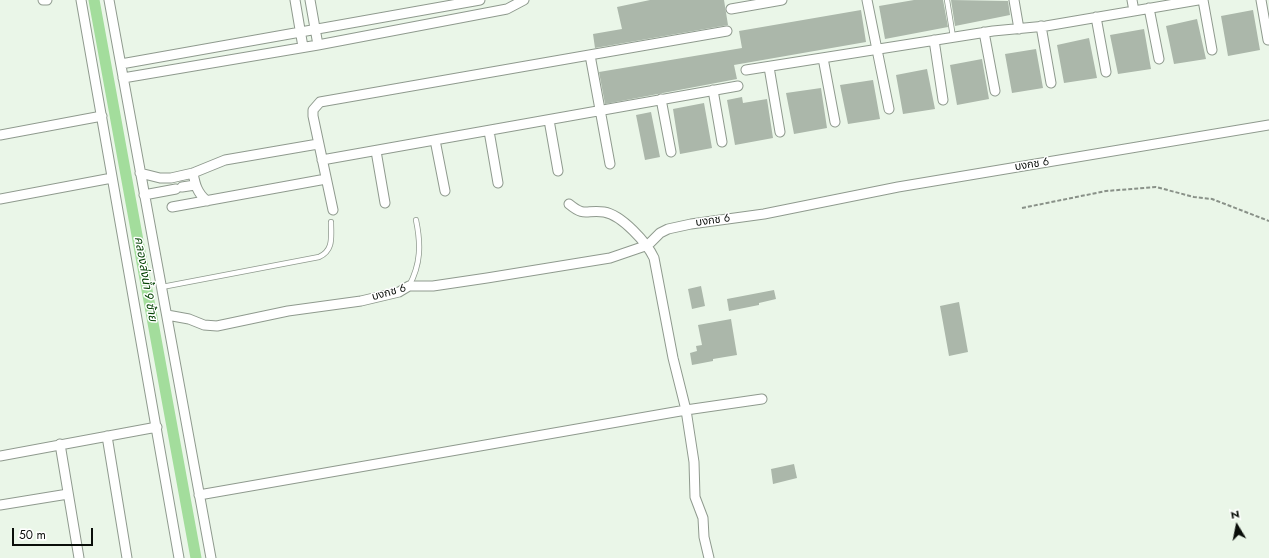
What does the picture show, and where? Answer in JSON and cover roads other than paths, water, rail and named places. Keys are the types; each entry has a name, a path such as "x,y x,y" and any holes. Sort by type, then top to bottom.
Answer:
{"street":[{"path":"81,0 179,558"},
{"path":"109,0 211,558"},
{"path":"295,0 303,47"},
{"path":"310,0 318,45"},
{"path":"121,64 480,0"},
{"path":"123,78 318,45 507,9 524,0"},
{"path":"731,9 782,0"},
{"path":"867,0 889,109"},
{"path":"1014,0 1018,29"},
{"path":"1132,0 1134,11"},
{"path":"746,70 984,32 1018,29 1096,18 1194,0"},
{"path":"1203,0 1212,50"},
{"path":"1260,0 1268,40"},
{"path":"1149,8 1159,58"},
{"path":"1096,18 1106,72"},
{"path":"1041,26 1051,83"},
{"path":"333,210 313,116 313,110 320,102 727,31"},
{"path":"984,32 995,92"},
{"path":"934,40 943,100"},
{"path":"590,55 610,164"},
{"path":"167,56 170,70"},
{"path":"823,58 835,122"},
{"path":"769,66 780,132"},
{"path":"322,160 738,86"},
{"path":"713,90 722,142"},
{"path":"661,99 671,152"},
{"path":"0,136 102,116"},
{"path":"549,120 558,171"},
{"name":"บงกช 6","path":"167,315 189,319 204,325 217,326 288,311 361,301 399,292 409,286 433,286 610,258 648,245 660,233 668,229 691,224 764,214 898,187 1269,125"},
{"path":"488,130 498,183"},
{"path":"436,140 445,191"},
{"path":"140,174 160,178 172,178 193,173 226,160 318,144"},
{"path":"376,151 385,203"},
{"path":"193,173 195,185 207,201"},
{"path":"0,199 112,178"},
{"path":"172,207 326,179"},
{"path":"144,195 195,185"},
{"path":"569,204 578,212 604,212 610,214 625,224 648,245 654,258 673,358 686,410 694,462 695,497 703,518 704,537 709,558"},
{"path":"199,495 686,410 762,399"},
{"path":"0,456 157,427"},
{"path":"107,436 127,558"},
{"path":"60,444 79,558"},
{"path":"0,505 68,494"}],"lane":[{"path":"947,0 953,37"},
{"path":"409,286 418,268 420,254 420,240 416,220"},
{"path":"162,287 319,258 326,254 330,248 331,222"}],"waterway":[{"name":"คลองส่งน้ำ 9 ซ้าย","path":"94,0 196,558"}]}
